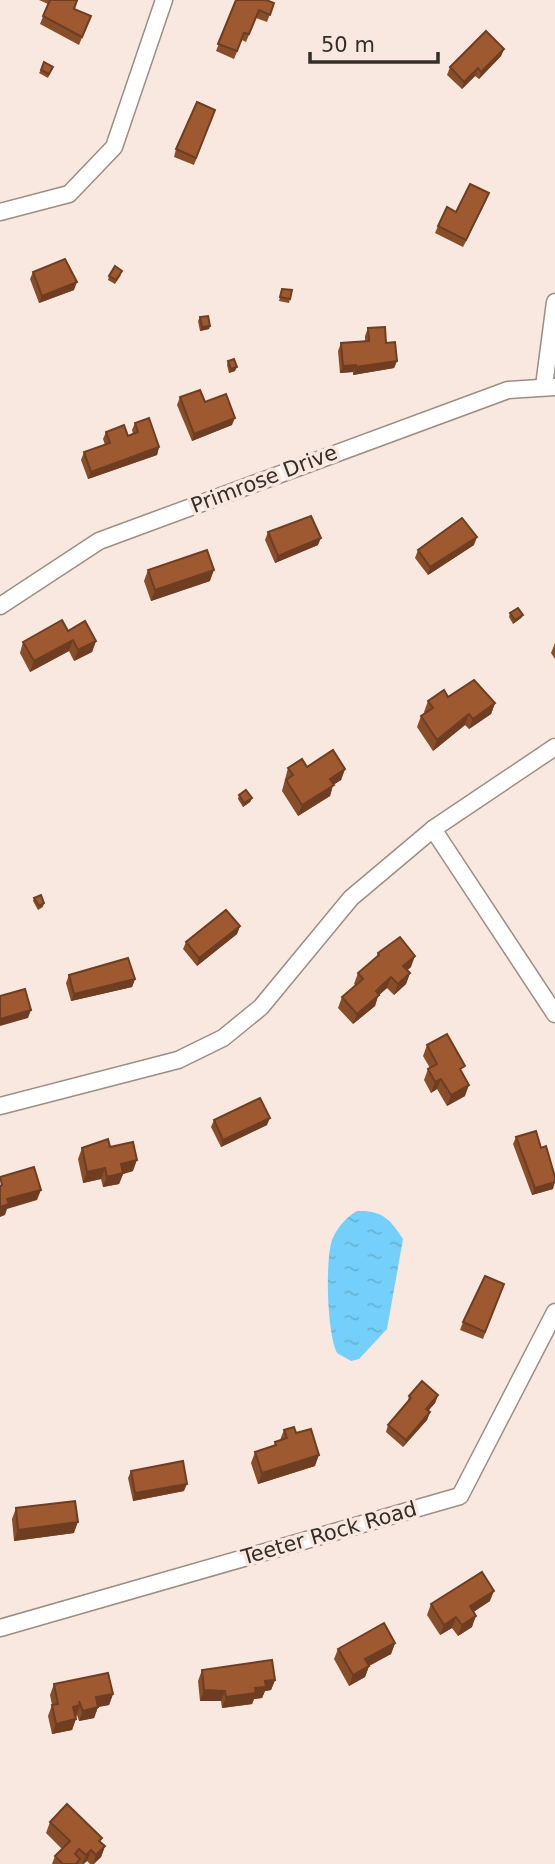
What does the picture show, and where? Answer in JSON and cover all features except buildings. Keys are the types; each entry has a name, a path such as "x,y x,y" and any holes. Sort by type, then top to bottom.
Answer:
{"street":[{"path":"0,212 69,194 114,147 164,0"},
{"path":"549,387 555,302"},
{"name":"Primrose Drive","path":"0,606 99,541 508,390 549,387"},
{"path":"0,1106 178,1060 223,1038 261,1007 351,898 433,829 555,747"},
{"path":"433,829 555,1014"},
{"name":"Teeter Rock Road","path":"0,1628 460,1496 555,1312"}],"water":[{"path":"357,1211 373,1212 384,1217 403,1239 387,1329 359,1359 351,1361 337,1353 334,1344 329,1314 328,1264 334,1236 339,1227"}]}
